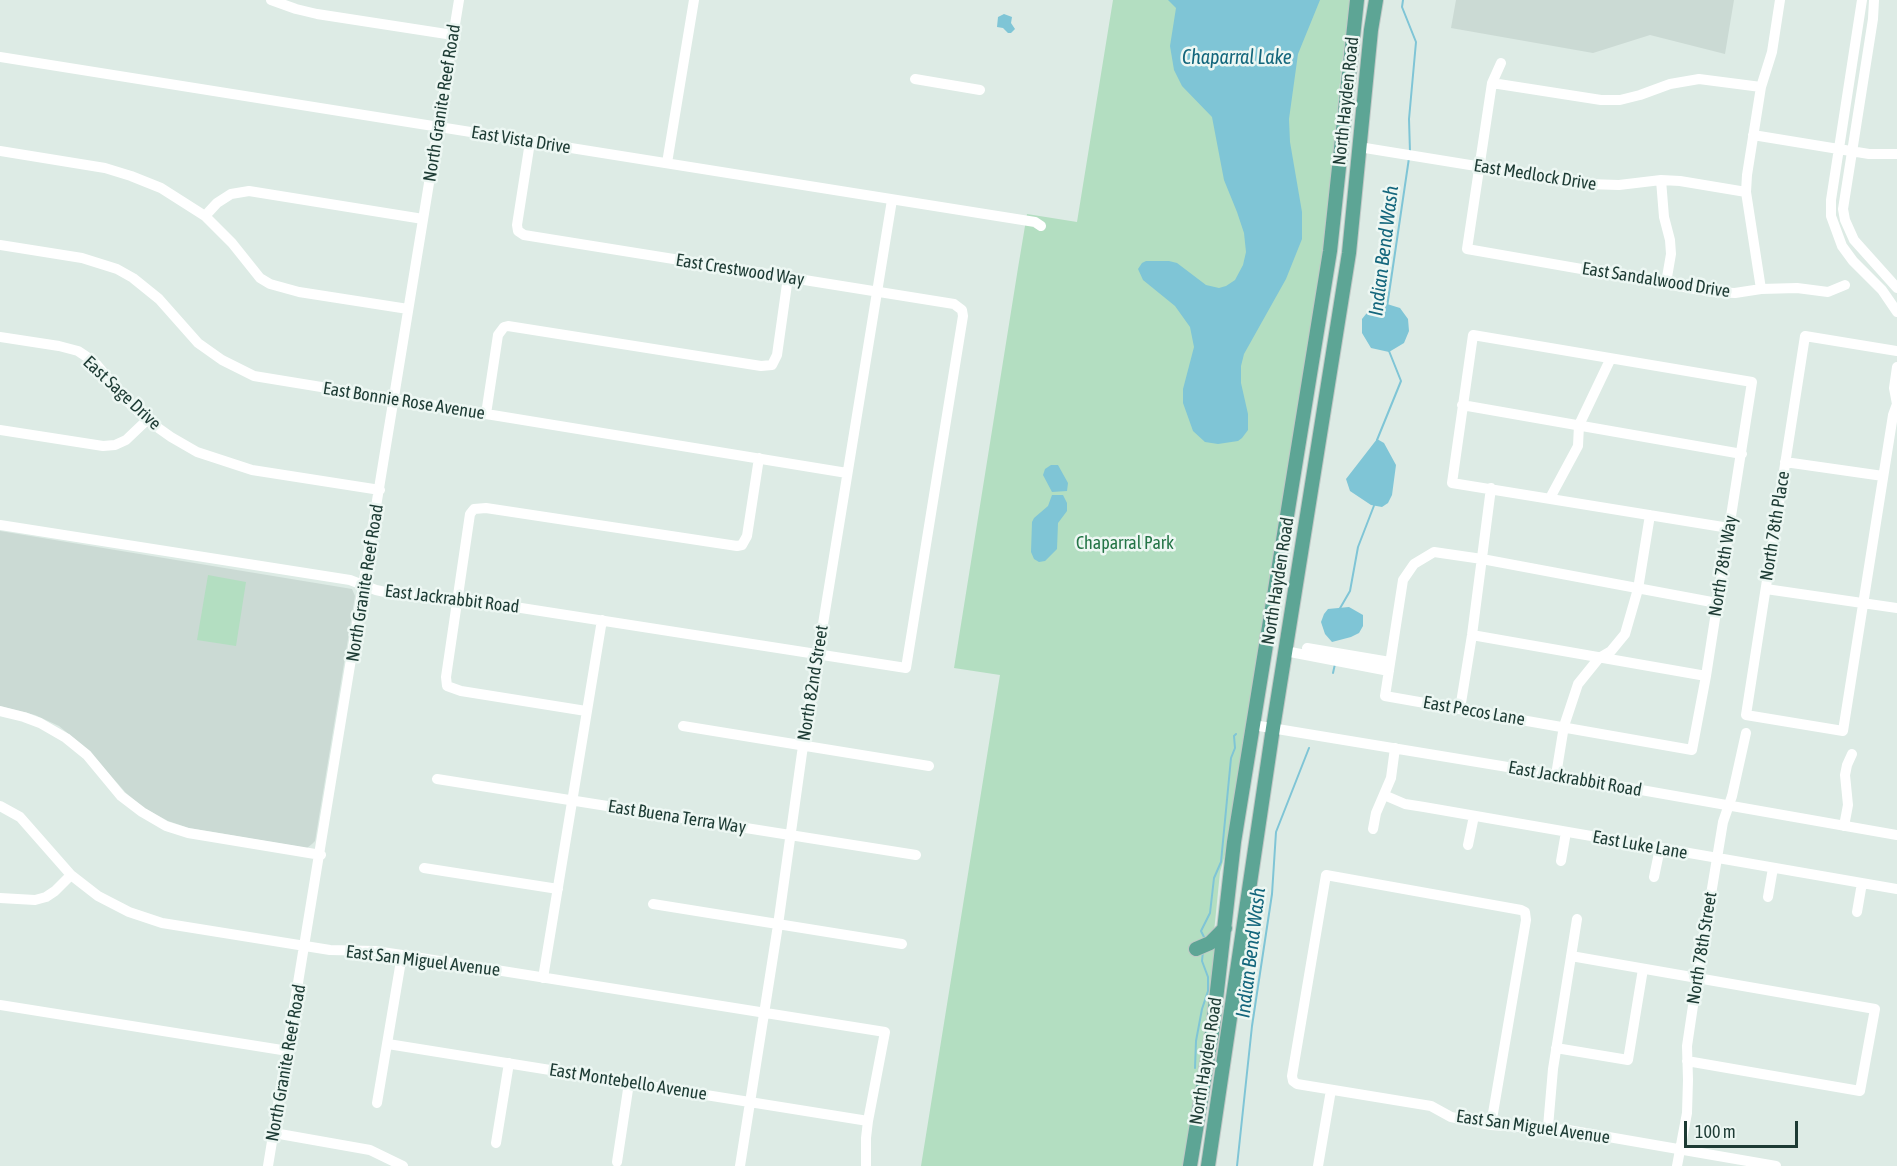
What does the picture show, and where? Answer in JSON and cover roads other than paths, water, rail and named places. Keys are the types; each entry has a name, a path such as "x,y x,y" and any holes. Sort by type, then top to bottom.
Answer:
{"main road":[{"name":"North Hayden Road","path":"1190,1166 1209,1050 1234,842 1330,251 1357,0"},
{"name":"North Hayden Road","path":"1208,1166 1273,728 1348,263 1376,0"},
{"path":"1196,949 1210,943 1225,928"}],"street":[{"path":"271,0 317,14 453,35"},
{"name":"North Granite Reef Road","path":"268,1166 321,855 459,0"},
{"path":"667,163 694,0"},
{"path":"1761,289 1746,192 1761,87 1772,52 1780,0"},
{"path":"1862,0 1831,200 1831,216 1842,246 1853,261 1882,290 1897,312"},
{"path":"1874,0 1873,19 1843,200 1845,220 1854,240 1897,288"},
{"name":"East Vista Drive","path":"0,57 1035,222 1041,226"},
{"path":"1478,166 1492,83 1501,63"},
{"path":"915,79 980,90"},
{"path":"1492,83 1601,100 1620,100 1670,84 1699,79 1761,87"},
{"path":"1753,135 1869,154 1897,154"},
{"name":"East Crestwood Way","path":"530,142 517,225 518,231 524,235 954,304 962,310 963,316 906,668"},
{"name":"East Medlock Drive","path":"1359,147 1602,185 1661,180 1746,192"},
{"path":"0,151 105,168 161,188 205,216 232,243 260,278 270,284 299,292 408,309"},
{"name":"East Sandalwood Drive","path":"1478,166 1467,249 1713,292 1735,293 1761,289 1797,288 1828,292 1845,285"},
{"path":"1661,180 1664,218 1671,254 1666,283"},
{"path":"205,216 231,194 249,191 423,219"},
{"name":"North 82nd Street","path":"740,1166 765,1013 789,835 891,200"},
{"name":"East Bonnie Rose Avenue","path":"0,245 82,258 133,278 159,299 198,343 222,360 254,376 847,472"},
{"path":"486,414 498,335 504,327 512,326 761,366 772,365 777,355 788,277"},
{"path":"1550,498 1578,446 1579,425 1610,360 1473,335 1452,483 1729,528"},
{"name":"North 78th Place","path":"1863,603 1843,731 1746,716 1805,336 1897,351"},
{"name":"East Sage Drive","path":"0,337 78,351 97,365 119,392 147,420 197,452 237,466 380,490"},
{"name":"North 78th Way","path":"1610,360 1752,382 1706,676 1692,750"},
{"path":"1863,603 1893,415 1897,404 1894,388 1897,367"},
{"path":"1462,405 1742,454"},
{"path":"0,430 103,446 115,445 126,440 147,420"},
{"path":"586,711 461,691 447,686 446,677 468,520 474,509 486,508 732,546 742,545 747,536 759,458"},
{"path":"1785,462 1883,476"},
{"path":"1460,709 1491,488"},
{"path":"1556,775 1564,726 1578,684 1599,658 1611,651 1625,634 1638,589 1650,515"},
{"name":"East Jackrabbit Road","path":"0,525 350,580 394,594 457,599 906,668"},
{"path":"1286,648 1389,667 1403,580 1414,564 1434,552 1717,603"},
{"path":"1766,589 1897,608"},
{"path":"543,978 602,620"},
{"path":"1472,635 1706,676"},
{"name":"East Pecos Lane","path":"1389,667 1385,696 1692,750"},
{"path":"0,711 40,723 66,738 87,756 121,796 166,826 188,833 321,855"},
{"name":"East Jackrabbit Road","path":"1253,725 1897,835"},
{"path":"683,726 929,766"},
{"name":"North 78th Street","path":"1677,1166 1688,1099 1687,1046 1697,979 1717,858 1746,733"},
{"path":"1374,829 1376,813 1390,778 1395,748"},
{"path":"1844,826 1848,805 1845,775 1852,754"},
{"name":"East Buena Terra Way","path":"437,778 916,855"},
{"name":"East Luke Lane","path":"1384,795 1404,804 1897,889"},
{"name":"East San Miguel Avenue","path":"0,806 20,817 71,875 98,896 145,918 173,925 330,950 375,951 885,1032 868,1121"},
{"path":"1468,845 1474,816"},
{"path":"1561,861 1566,832"},
{"path":"1654,877 1660,848"},
{"path":"424,868 558,889"},
{"path":"1768,897 1773,868"},
{"path":"0,898 35,900 46,897 71,875"},
{"name":"East San Miguel Avenue","path":"1491,1125 1526,920 1525,912 1326,875 1296,1054 1293,1081 1297,1084 1431,1106 1451,1117 1491,1125 1548,1127 1776,1166"},
{"path":"1857,912 1862,883"},
{"path":"653,904 902,944"},
{"path":"1548,1127 1556,1048 1577,919"},
{"path":"377,1103 402,955"},
{"path":"1571,956 1875,1009 1860,1091 1687,1061"},
{"path":"1556,1048 1628,1060 1643,969"},
{"path":"0,1005 288,1051"},
{"name":"East Montebello Avenue","path":"388,1044 868,1121"},
{"path":"496,1143 509,1063"},
{"path":"616,1162 629,1083"},
{"path":"1318,1166 1331,1090"},
{"path":"866,1166 868,1121"},
{"path":"274,1133 370,1150 403,1166"}],"water":[{"name":"Chaparral Lake","path":"1168,0 1320,0 1298,54 1289,119 1290,142 1302,212 1302,239 1286,279 1244,354 1241,383 1248,414 1248,430 1238,441 1218,444 1205,442 1193,431 1183,403 1183,389 1194,347 1190,327 1175,306 1143,280 1138,269 1146,261 1169,261 1177,263 1206,285 1219,288 1235,280 1243,265 1246,252 1244,233 1224,180 1212,117 1182,86 1174,70 1170,46 1176,8"},
{"path":"1004,14 1012,17 1011,23 1015,29 1011,33 997,27 998,17"},
{"path":"1387,304 1400,308 1408,319 1409,331 1404,343 1389,352 1371,348 1362,333 1362,319 1370,309"},
{"path":"1377,439 1384,443 1396,465 1392,495 1388,503 1382,507 1371,505 1350,491 1346,479"},
{"path":"1051,465 1058,465 1068,483 1067,491 1052,492 1043,475 1045,469"},
{"path":"1052,495 1063,495 1067,503 1067,511 1058,523 1057,549 1045,561 1039,562 1034,559 1031,552 1032,522 1048,506"},
{"path":"1349,607 1363,615 1363,626 1359,633 1332,642 1325,634 1321,622 1324,614 1328,609"}],"waterway":[{"name":"Indian Bend Wash","path":"1403,0 1402,7 1416,42 1409,119 1410,152"},
{"name":"Indian Bend Wash","path":"1387,307 1409,158"},
{"name":"Indian Bend Wash","path":"1377,440 1401,381 1389,351"},
{"name":"Indian Bend Wash","path":"1339,610 1350,591 1358,547 1375,503"},
{"name":"Indian Bend Wash","path":"1333,673 1335,664"},
{"path":"1205,939 1201,931 1210,913 1214,878 1221,862 1231,758 1235,748 1234,736 1236,734"},
{"name":"Indian Bend Wash","path":"1237,1166 1252,1026 1272,894 1276,832 1309,748"},
{"path":"1195,1068 1196,1041 1208,991 1208,977 1202,961 1203,951"}],"park label":[{"name":"Chaparral Park","path":"1125,543"}]}
